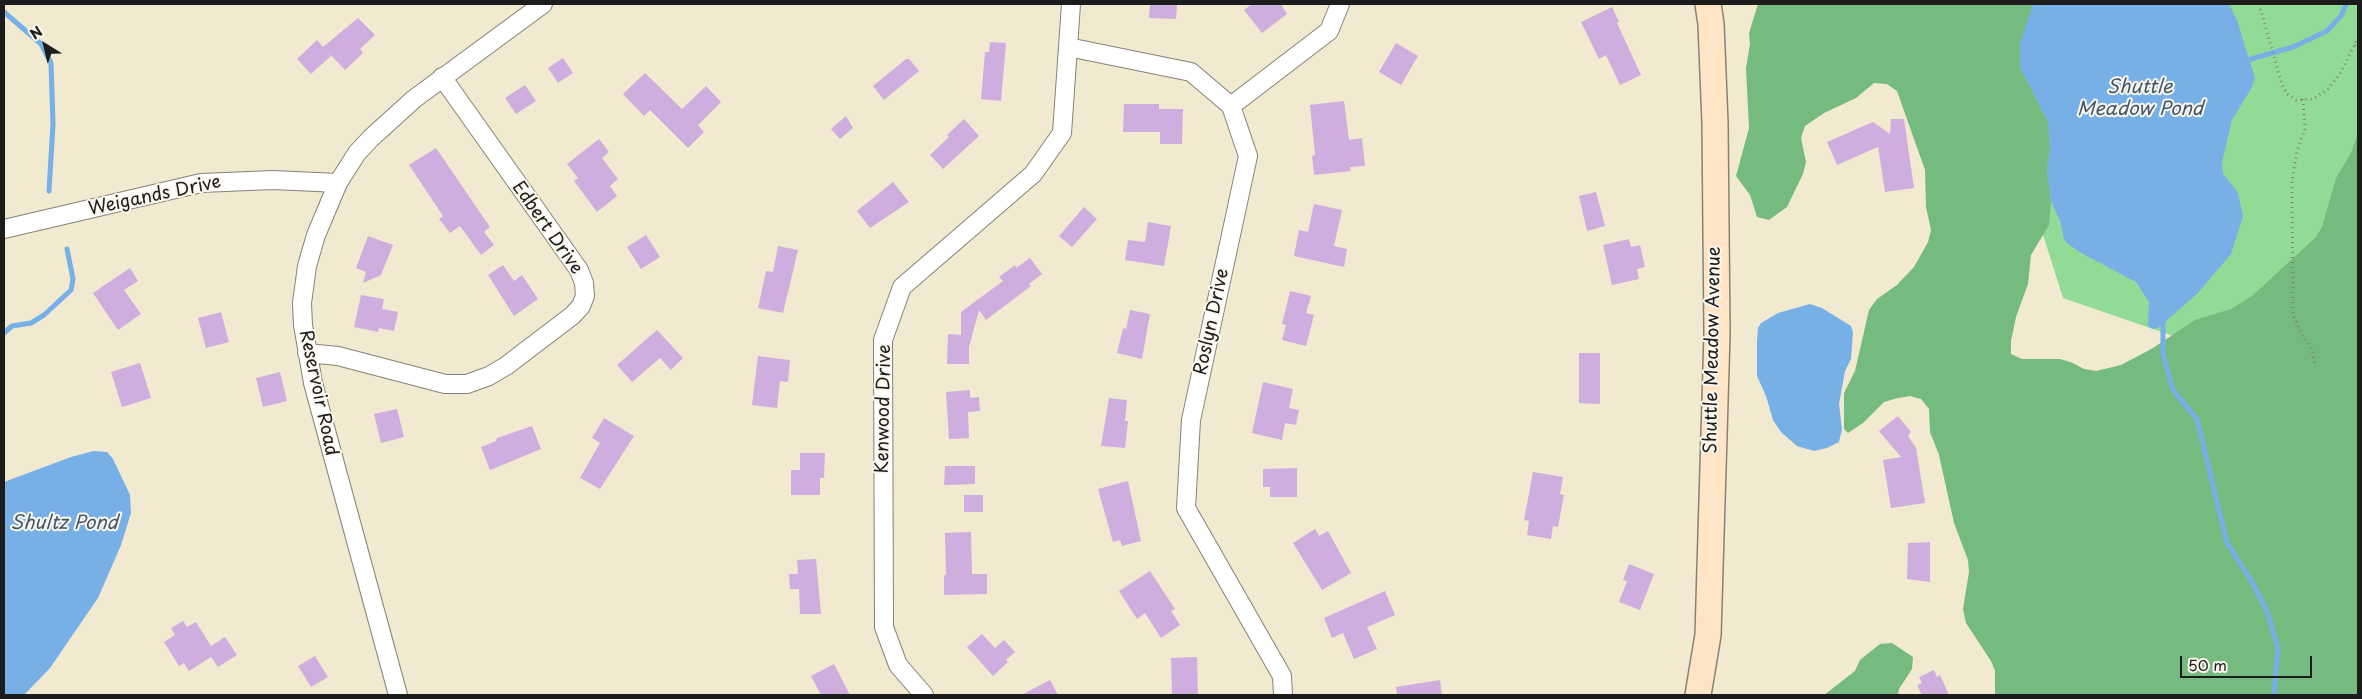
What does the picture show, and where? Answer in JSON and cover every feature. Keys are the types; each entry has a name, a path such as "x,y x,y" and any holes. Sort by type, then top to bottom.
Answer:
{"street":[{"name":"Reservoir Road","path":"398,695 324,426 307,353 303,325 303,283 316,235 338,183 357,153 383,125 442,77 543,4"},
{"name":"Kenwood Drive","path":"924,695 898,665 884,627 883,340 902,287 1033,174 1062,133 1071,4"},
{"path":"1068,47 1192,72 1231,106 1329,31 1340,4"},
{"name":"Shuttle Meadow Avenue","path":"1698,695 1708,635 1717,334 1715,123 1711,24 1708,4"},
{"name":"Edbert Drive","path":"307,353 338,356 445,384 466,384 489,376 506,366 573,316 581,306 584,296 584,283 579,270 442,77"},
{"name":"Roslyn Drive","path":"1231,106 1248,156 1192,420 1186,508 1282,676 1283,695"},
{"name":"Weigands Drive","path":"4,229 201,183 273,180 338,183"}],"path":[{"path":"2259,4 2267,37 2287,94 2296,100 2313,98 2328,89 2340,74 2358,38"},
{"path":"2355,45 2358,49"},
{"path":"2303,99 2305,129 2297,151 2292,181 2293,315 2302,335 2311,347 2315,364"}],"green space":[{"path":"1758,4 2033,4 2020,67 2048,122 2050,146 2047,170 2051,201 2049,225 2031,255 2028,284 2016,317 2011,341 2011,354 2022,359 2060,359 2084,369 2096,371 2121,365 2153,348 2195,320 2231,309 2252,296 2316,237 2322,227 2336,178 2351,153 2358,133 2358,695 1995,695 1995,671 1991,661 1966,623 1963,609 1969,572 1968,560 1954,523 1939,455 1930,432 1929,409 1921,399 1910,396 1898,398 1884,402 1863,423 1848,433 1844,429 1844,393 1855,371 1869,310 1877,299 1897,285 1914,267 1928,242 1931,230 1926,207 1925,170 1897,91 1887,84 1874,83 1856,98 1824,113 1805,126 1801,138 1806,162 1803,174 1787,207 1769,220 1757,217 1750,195 1736,176 1749,128 1746,68 1750,44 1749,33"},
{"path":"1970,4 2358,4 2358,179 2345,276 2211,349 2063,298"},
{"path":"1892,643 1913,657 1912,669 1899,689 1898,695 1824,695 1855,671 1860,660 1880,644"}],"water":[{"name":"Shuttle Meadow Pond","path":"2033,4 2229,4 2237,20 2255,78 2251,89 2232,120 2222,162 2223,173 2238,193 2243,216 2231,254 2197,294 2158,328 2153,329 2148,326 2149,302 2136,282 2083,254 2064,239 2060,221 2051,201 2047,170 2050,146 2048,122 2020,67 2020,43"},
{"path":"1810,304 1822,308 1851,326 1853,332 1851,359 1845,371 1839,404 1842,429 1839,442 1827,448 1814,451 1797,446 1781,432 1773,420 1766,396 1757,376 1757,341 1758,328 1761,323 1778,313"},
{"name":"Shultz Pond","path":"94,451 107,452 113,459 130,495 131,513 121,545 98,598 50,668 24,695 4,695 4,482 71,457"}],"building":[{"path":"1150,4 1177,4 1176,19 1149,18"},
{"path":"1252,4 1281,4 1287,14 1262,33 1244,10"},
{"path":"1612,7 1619,22 1617,23 1641,75 1620,85 1606,55 1599,59 1581,22"},
{"path":"358,18 375,35 360,49 363,53 345,70 328,52 331,56 311,74 297,59 317,40 323,47"},
{"path":"990,42 1006,43 1001,101 981,99 985,52 989,52"},
{"path":"1396,43 1418,56 1401,85 1379,72"},
{"path":"563,58 573,73 558,83 548,68"},
{"path":"906,59 909,59 919,71 884,100 873,86"},
{"path":"645,73 682,109 706,86 721,102 698,125 704,132 688,148 650,110 644,116 623,94"},
{"path":"525,85 536,101 516,114 505,98"},
{"path":"1344,101 1349,140 1362,138 1365,166 1350,167 1351,171 1314,175 1312,156 1315,155 1310,105"},
{"path":"1124,104 1159,104 1159,109 1183,109 1182,144 1160,144 1160,132 1123,132"},
{"path":"846,116 853,128 840,139 831,129"},
{"path":"964,119 979,136 943,169 930,155"},
{"path":"1891,119 1904,119 1914,188 1885,192 1878,147 1837,165 1827,142 1873,122 1890,134"},
{"path":"599,139 609,152 602,158 618,179 610,186 617,196 597,212 574,181 578,178 567,164"},
{"path":"436,148 490,227 484,232 494,245 481,255 460,226 450,233 439,219 443,216 409,165"},
{"path":"893,182 909,202 870,228 857,211"},
{"path":"1596,192 1605,226 1587,231 1579,196"},
{"path":"1314,204 1342,210 1334,246 1347,249 1344,267 1294,256 1299,230 1308,232"},
{"path":"1084,207 1097,219 1072,247 1059,236"},
{"path":"1148,222 1171,226 1164,266 1125,260 1128,240 1145,242"},
{"path":"646,235 660,257 641,269 627,247"},
{"path":"368,236 393,245 381,275 363,283 366,272 356,268"},
{"path":"1629,239 1631,247 1640,245 1645,267 1637,269 1639,279 1612,285 1603,245"},
{"path":"778,246 798,250 783,313 758,308 766,271 773,272"},
{"path":"1030,258 1042,274 1029,284 1031,286 986,320 979,310 969,347 969,364 947,364 948,334 961,335 961,312 1003,281 999,277 1015,265 1016,268"},
{"path":"503,265 514,281 522,275 538,299 514,316 488,275"},
{"path":"130,268 138,281 124,290 141,314 118,330 93,293"},
{"path":"1290,291 1311,296 1306,313 1314,315 1306,346 1282,340 1286,325 1282,324"},
{"path":"361,295 384,299 382,309 398,312 394,331 379,328 378,332 354,327"},
{"path":"1130,310 1150,314 1142,359 1117,353 1123,328 1126,329"},
{"path":"221,312 229,342 206,348 198,318"},
{"path":"657,330 683,358 671,370 660,358 632,382 617,365"},
{"path":"1579,353 1600,353 1600,404 1579,403"},
{"path":"758,356 790,360 788,382 780,381 777,408 752,405"},
{"path":"140,363 151,398 122,407 111,372"},
{"path":"280,372 287,401 263,407 256,378"},
{"path":"1263,382 1293,389 1289,408 1299,410 1296,425 1285,423 1282,440 1252,433"},
{"path":"970,390 970,398 979,397 980,411 968,412 969,438 949,439 946,392"},
{"path":"1109,398 1127,400 1125,421 1128,421 1125,448 1101,446"},
{"path":"397,409 404,437 381,443 374,414"},
{"path":"1898,416 1911,432 1908,436 1916,448 1925,503 1891,508 1883,460 1901,457 1879,431"},
{"path":"604,418 634,436 600,489 580,478 600,443 592,438"},
{"path":"532,426 541,449 490,470 481,447 496,441 497,438"},
{"path":"800,453 825,453 824,478 820,478 820,495 791,495 791,470 800,470"},
{"path":"945,466 975,466 975,484 944,485"},
{"path":"1297,468 1297,497 1270,497 1270,487 1263,487 1263,469"},
{"path":"1533,472 1563,477 1560,494 1564,495 1558,527 1553,526 1551,539 1527,535 1529,521 1524,520"},
{"path":"1128,481 1141,541 1122,546 1120,540 1113,542 1098,489"},
{"path":"964,495 983,495 983,512 964,512"},
{"path":"1315,529 1319,536 1328,531 1351,573 1322,590 1293,543"},
{"path":"971,532 972,574 987,574 987,594 944,595 944,576 946,574 945,533"},
{"path":"1930,542 1930,582 1907,579 1908,543"},
{"path":"816,559 821,614 800,614 799,589 790,589 789,574 798,574 797,560"},
{"path":"1629,564 1654,574 1640,610 1619,602 1627,581 1623,580"},
{"path":"1150,571 1175,609 1171,611 1180,625 1161,638 1145,613 1137,619 1119,591"},
{"path":"1385,591 1395,615 1367,627 1377,649 1354,659 1343,633 1332,638 1324,618"},
{"path":"183,621 187,627 196,622 211,646 225,637 237,655 218,667 211,657 189,671 184,663 179,666 164,642 175,635 171,628"},
{"path":"982,634 995,648 1004,640 1015,652 1006,660 1008,662 993,676 967,647"},
{"path":"315,656 328,677 311,687 298,666"},
{"path":"1197,657 1198,695 1172,695 1171,658"},
{"path":"834,664 850,695 821,695 811,676"},
{"path":"1934,670 1937,677 1940,675 1949,695 1922,695 1917,685 1922,683 1919,677"},
{"path":"1050,680 1058,695 1021,695"},
{"path":"1440,680 1442,695 1397,695 1396,687"}],"waterway":[{"path":"2245,62 2293,47 2327,31 2341,16 2346,4"},
{"path":"4,12 41,44 51,63 53,124 49,191"},
{"path":"4,333 12,326 31,323 44,315 71,290 73,279 67,249"},
{"path":"2163,320 2163,354 2173,390 2197,419 2227,543 2252,582 2267,611 2278,648 2274,695"}]}
